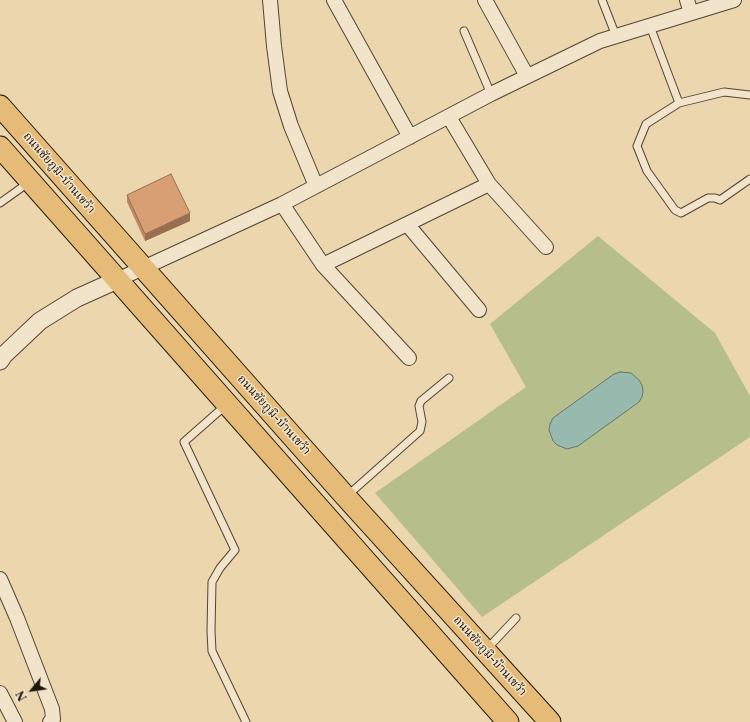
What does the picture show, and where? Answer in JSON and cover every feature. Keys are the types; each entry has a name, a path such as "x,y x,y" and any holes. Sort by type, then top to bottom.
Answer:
{"main road":[{"name":"ถนนชัยภูมิ-บ้านเขว้า","path":"0,106 346,497 550,722"},
{"path":"0,147 508,722"}],"street":[{"path":"270,0 280,91 291,126 316,186"},
{"path":"334,0 410,137"},
{"path":"485,0 527,76"},
{"path":"0,360 40,321 76,298 282,204 527,76 600,41 650,26 689,7 733,0"},
{"path":"449,117 489,184 546,247"},
{"path":"324,266 489,184"},
{"path":"282,204 324,266 409,358"},
{"path":"407,224 478,310"},
{"path":"0,579 52,709 52,719 50,722"},
{"path":"0,693 15,722"}],"lane":[{"path":"602,0 616,36"},
{"path":"650,26 679,103"},
{"path":"464,31 491,94"},
{"path":"750,95 724,92 679,103 646,124 637,146 647,171 675,210 681,213 708,198 720,200 750,179"},
{"path":"0,203 30,181"},
{"path":"346,497 420,431 422,422 419,406 421,401 449,378"},
{"path":"227,405 184,442 235,550 220,568 212,582 212,651 246,722"},
{"path":"486,651 516,618"}],"green space":[{"path":"598,236 715,333 750,396 750,437 482,617 375,493 526,387 490,324"}],"water":[{"path":"620,372 631,373 639,380 643,391 639,402 578,446 567,449 557,445 553,441 549,430 553,418 614,374"}],"building":[{"path":"171,174 190,213 145,234 127,195"}]}
